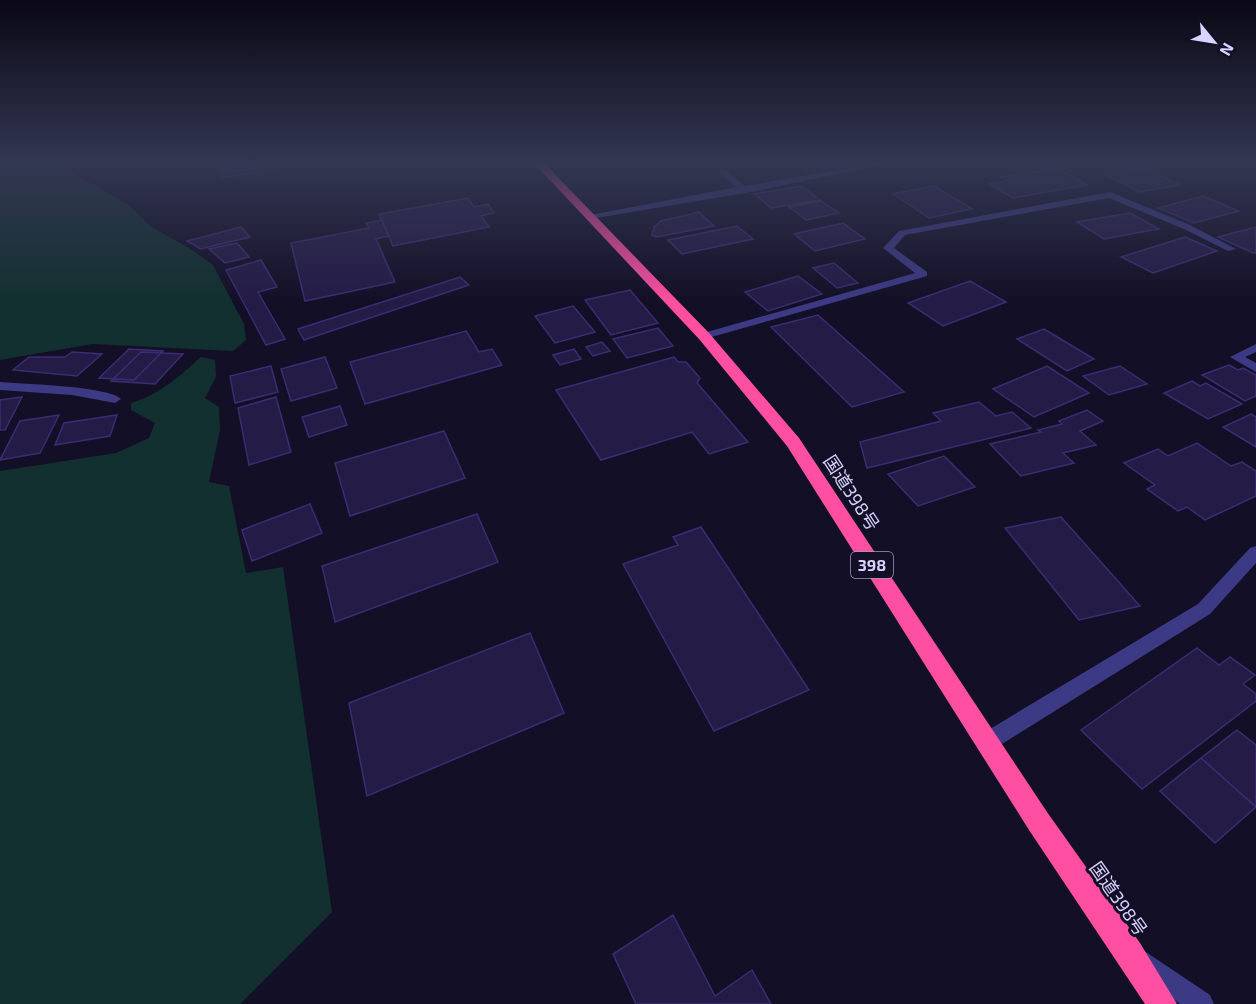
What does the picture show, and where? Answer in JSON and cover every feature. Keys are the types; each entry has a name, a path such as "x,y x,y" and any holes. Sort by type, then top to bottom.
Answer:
{"highway":[{"name":"国道398号","path":"583,209 704,336 793,442 987,742 1162,1004"}],"street":[{"path":"590,216 633,209"},
{"path":"704,336 923,274 888,248 902,233 1034,209"},
{"path":"1143,209 1231,249"},
{"path":"1256,348 1236,357 1256,368"},
{"path":"0,386 72,392 115,399"},
{"path":"987,742 1204,609 1256,552"},
{"path":"1130,953 1201,1004"}],"green space":[{"path":"0,209 133,209 150,226 189,248 213,265 244,324 246,340 233,351 92,344 0,360"},
{"path":"201,357 215,360 216,377 205,398 219,407 220,430 209,482 229,486 246,573 283,567 332,912 240,1004 0,1004 0,471 116,453 149,438 155,423 131,410 131,403 160,390"}],"building":[{"path":"408,209 491,209 494,213 481,216 489,227 393,246 379,214"},
{"path":"791,209 833,209 839,213 806,220"},
{"path":"915,209 972,209 929,218"},
{"path":"1160,209 1234,209 1239,211 1194,223"},
{"path":"699,212 714,226 656,237 652,235 654,227 661,221"},
{"path":"1130,213 1159,229 1104,239 1077,222"},
{"path":"382,220 389,236 376,239 395,282 305,301 291,243 369,228 366,223"},
{"path":"843,223 865,239 815,251 794,234"},
{"path":"737,226 753,239 682,254 668,240"},
{"path":"241,227 250,237 201,249 187,241"},
{"path":"1256,227 1256,253 1218,237"},
{"path":"1185,237 1217,251 1153,273 1121,257"},
{"path":"237,243 249,257 225,263 209,249"},
{"path":"261,260 277,287 258,292 285,339 266,345 226,270"},
{"path":"834,263 858,283 837,288 813,268"},
{"path":"798,276 822,294 768,311 745,292"},
{"path":"460,277 469,285 304,340 298,329"},
{"path":"970,281 1006,302 943,326 908,303"},
{"path":"630,290 658,323 611,335 585,300"},
{"path":"573,306 595,332 555,343 535,316"},
{"path":"818,315 904,392 852,407 771,327"},
{"path":"658,328 673,346 627,358 613,339"},
{"path":"1044,329 1094,359 1067,371 1017,339"},
{"path":"466,331 479,352 492,349 502,365 365,404 350,362"},
{"path":"602,342 610,351 593,356 586,347"},
{"path":"129,349 163,351 134,380 99,378"},
{"path":"574,349 581,359 560,365 553,355"},
{"path":"72,352 102,354 77,376 13,370 29,357 65,357"},
{"path":"141,352 183,354 155,384 111,381"},
{"path":"325,357 337,388 291,401 281,369"},
{"path":"674,357 678,362 686,362 700,378 697,383 748,442 709,454 692,432 601,460 556,390"},
{"path":"1229,365 1238,370 1243,368 1256,375 1256,396 1245,401 1202,375"},
{"path":"271,366 278,392 235,403 230,376"},
{"path":"1047,366 1089,393 1034,417 993,389"},
{"path":"1120,366 1147,384 1109,395 1083,376"},
{"path":"1192,381 1200,386 1206,383 1242,404 1208,419 1164,393"},
{"path":"22,397 5,430 0,430 0,400"},
{"path":"276,397 291,452 249,465 238,408"},
{"path":"979,402 996,416 1012,412 1031,428 867,468 860,442 941,421 933,413"},
{"path":"340,406 347,425 309,437 302,417"},
{"path":"1087,410 1103,421 1080,431 1096,445 1063,453 1074,463 1021,476 990,444 1041,432 1038,430 1062,424 1059,421"},
{"path":"1251,414 1256,417 1256,447 1223,427"},
{"path":"59,415 40,453 0,460 20,421"},
{"path":"117,415 110,436 55,445 64,423"},
{"path":"444,431 465,478 350,516 335,463"},
{"path":"1197,443 1231,466 1242,462 1256,471 1256,496 1205,520 1187,507 1178,511 1147,489 1155,485 1124,463 1158,449 1168,456"},
{"path":"944,456 975,487 918,506 888,474"},
{"path":"310,504 322,533 252,561 242,530"},
{"path":"477,514 498,562 335,622 322,566"},
{"path":"1061,517 1140,606 1079,620 1005,528"},
{"path":"701,527 809,690 714,731 623,564 678,545 673,537"},
{"path":"530,633 564,713 367,796 349,703"},
{"path":"1197,648 1219,665 1230,657 1255,675 1243,684 1256,694 1256,701 1142,789 1081,730"},
{"path":"1237,730 1256,745 1256,807 1201,758"},
{"path":"1201,758 1256,807 1215,843 1160,791"},
{"path":"673,915 715,996 752,970 771,1004 636,1004 613,954"}]}
